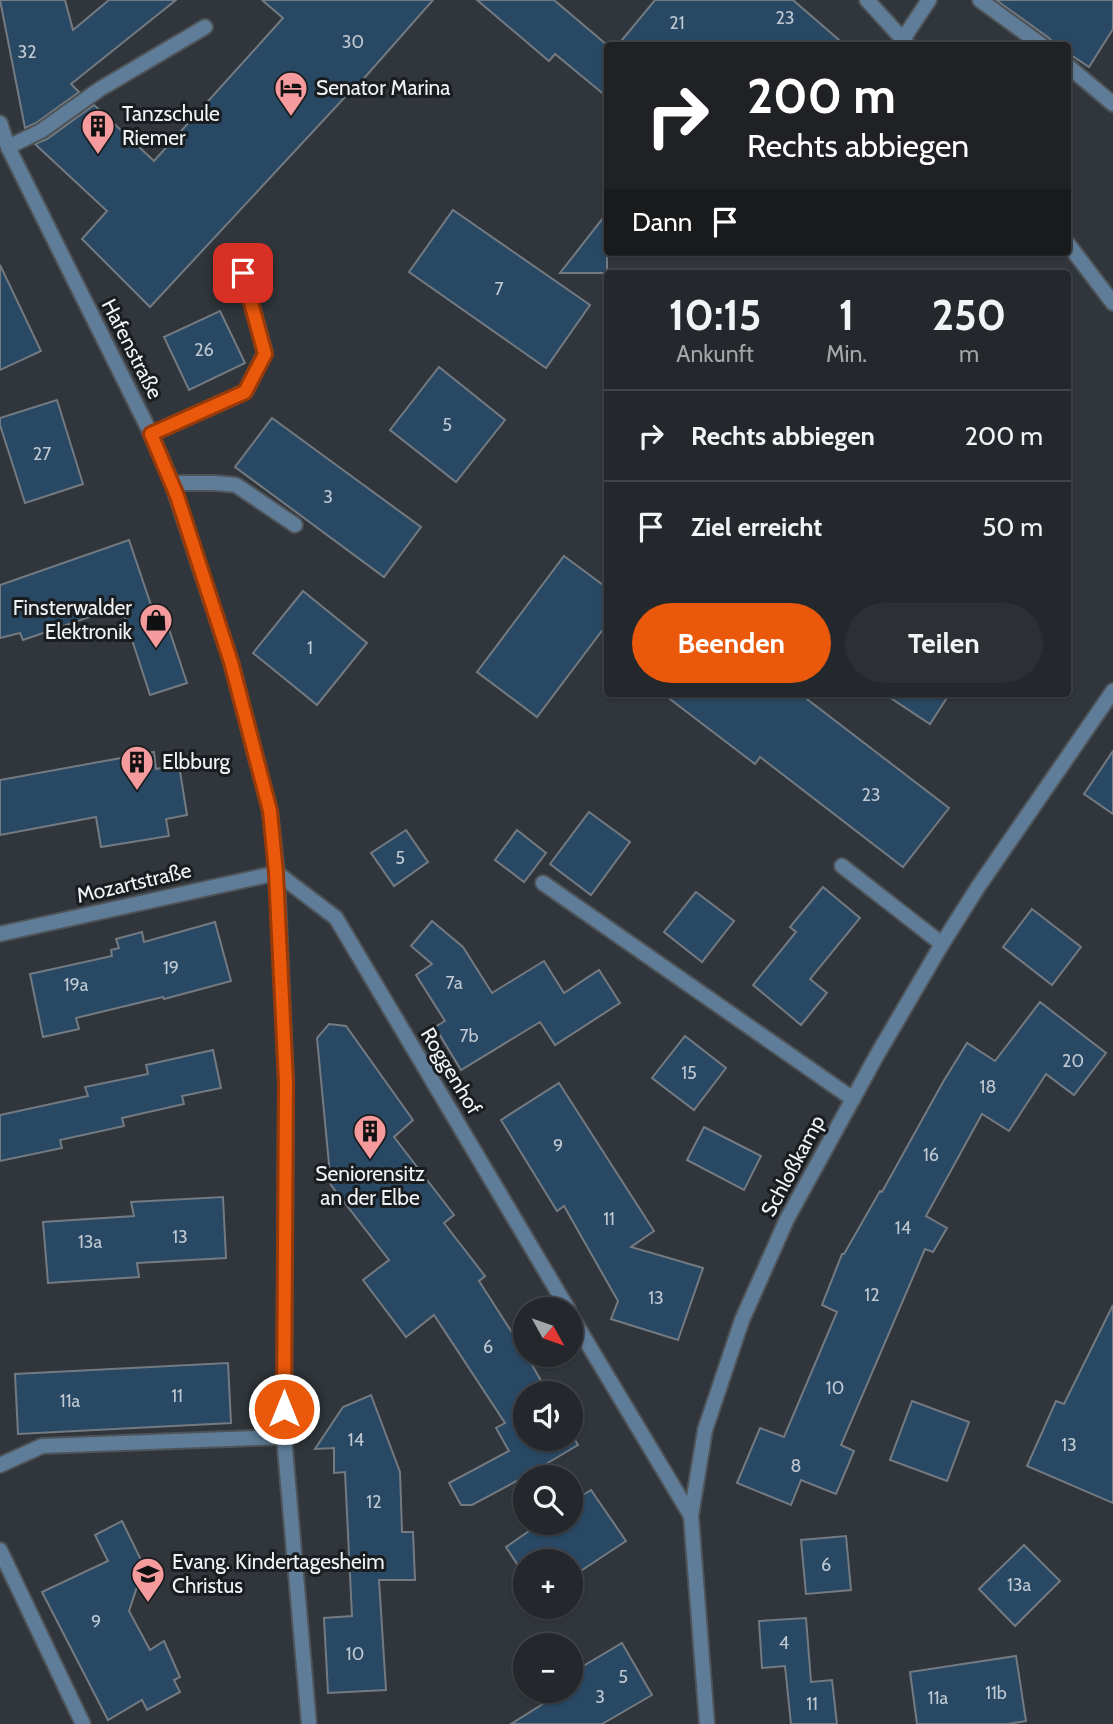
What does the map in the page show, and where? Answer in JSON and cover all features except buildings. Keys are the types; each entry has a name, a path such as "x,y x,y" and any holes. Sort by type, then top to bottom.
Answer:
{"street":[{"path":"867,0 906,42 929,0"},
{"path":"980,0 1038,42"},
{"path":"4,148 41,131 100,89 205,27"},
{"path":"1071,69 1113,104"},
{"name":"Hafenstraße","path":"0,123 4,148 151,434 172,483 231,662 270,811 276,873 286,1083 284,1437 309,1724"},
{"path":"1071,248 1113,303"},
{"path":"151,434 245,392 265,354 243,273"},
{"path":"172,483 236,485 295,525"},
{"name":"Schloßkamp","path":"707,1724 691,1516 705,1430 742,1321 787,1219 942,944 1113,691"},
{"path":"842,866 942,944"},
{"name":"Mozartstraße","path":"0,934 276,873"},
{"name":"Roggenhof","path":"276,873 336,918 561,1297"},
{"path":"543,883 853,1099"},
{"path":"583,1336 691,1516"},
{"path":"0,1465 42,1446 284,1437"},
{"path":"0,1550 83,1724"}],"place":[{"name":"Senator Marina","path":"291,118"},
{"name":"Tanzschule Riemer","path":"98,156"},
{"name":"Finsterwalder Elektronik","path":"156,650"},
{"name":"Elbburg","path":"137,792"},
{"name":"Seniorensitz an der Elbe","path":"370,1161"},
{"name":"Evang. Kindertagesheim Christus","path":"148,1604"}],"route":[{"path":"243,273 265,354 245,392 151,434 177,496 231,662 270,811 276,873 286,1083 284,1409"}]}
